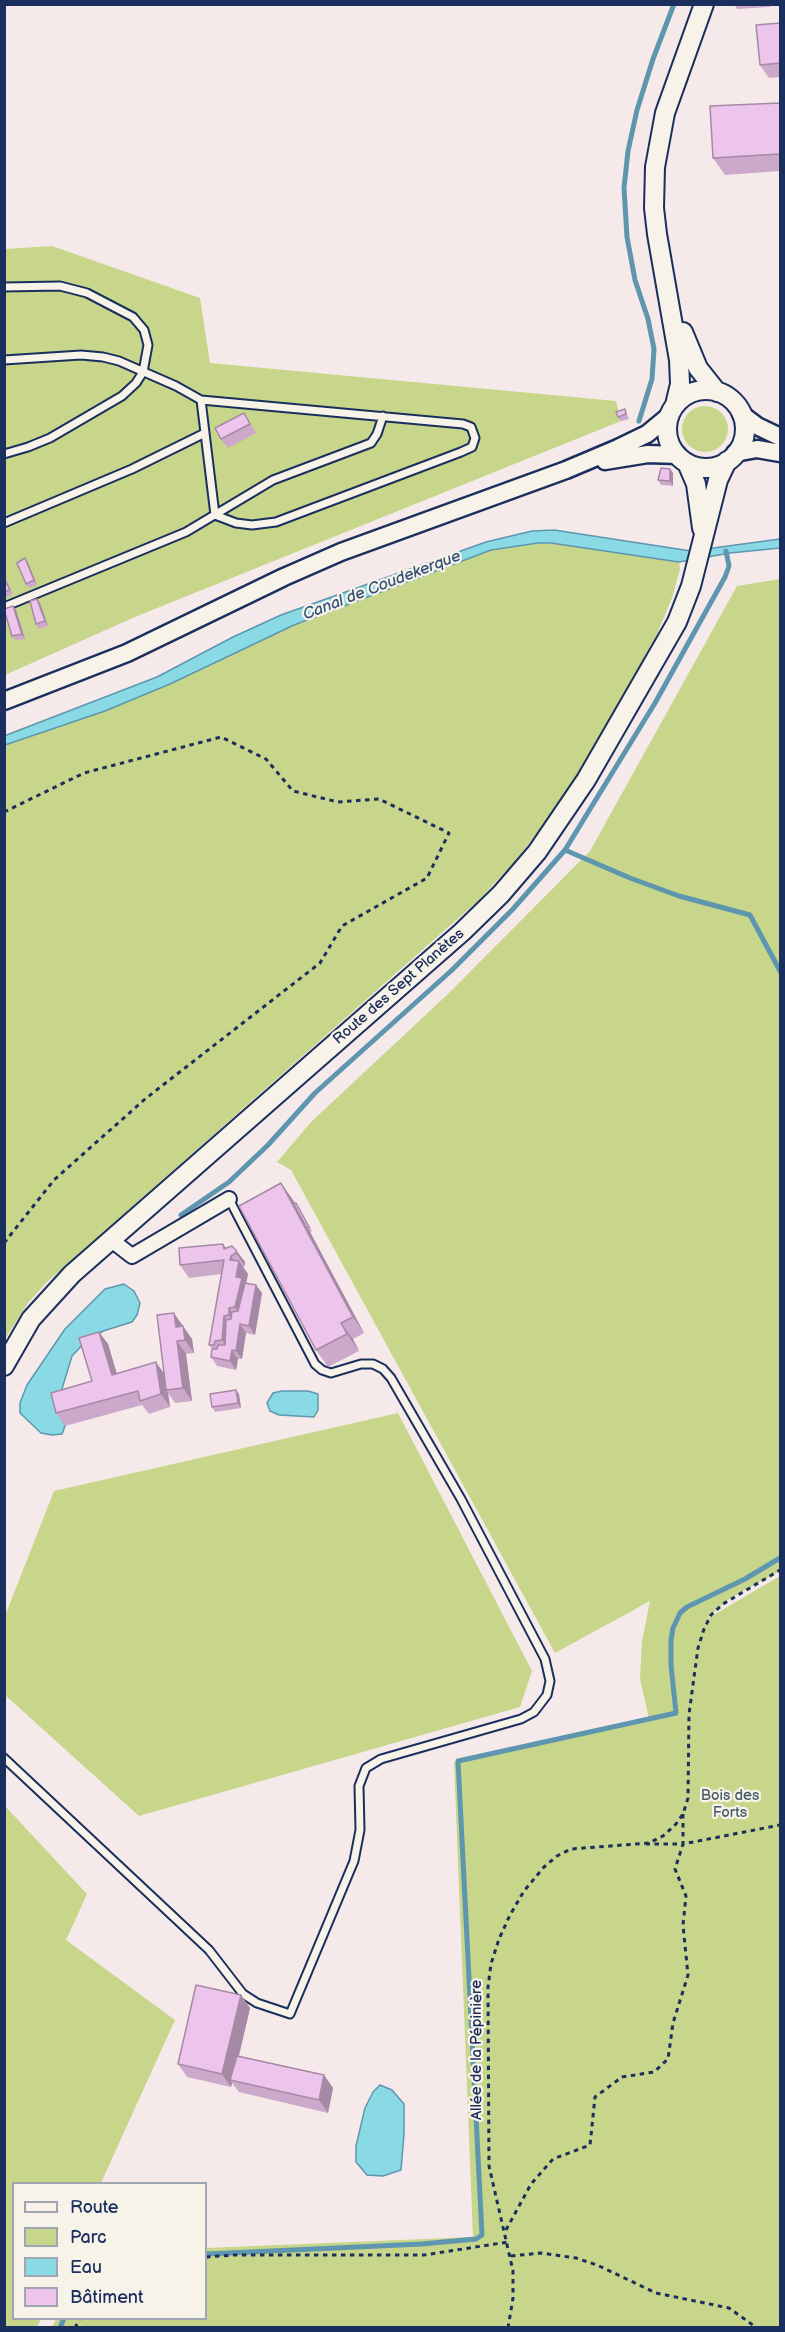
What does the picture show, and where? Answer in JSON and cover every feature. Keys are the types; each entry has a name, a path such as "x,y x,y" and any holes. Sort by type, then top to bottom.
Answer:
{"main road":[{"path":"672,410 693,392 706,390 717,392 732,400 741,414 744,433 731,457 709,467 683,459 668,436 667,425 680,368 654,208 656,156 670,97 704,4"},
{"path":"668,289 694,359 717,392"},
{"name":"Route des Sept Planètes","path":"4,1366 32,1319 50,1296 110,1239 448,945 514,879 556,827 599,759 670,635 687,598 694,576 718,480 731,457"},
{"name":"Route des Sept Planètes","path":"683,459 696,484 702,540"}],"street":[{"path":"4,701 109,661 284,577 361,544 566,470 655,429 672,410"},
{"path":"741,414 757,426 780,437"},
{"path":"731,457 757,449 780,453"},
{"path":"566,470 639,455 662,453 683,459"},
{"path":"110,1239 132,1256 229,1199"}],"lane":[{"path":"4,287 49,285 69,287 87,293 126,312 140,324 147,338 148,355 143,372 130,390 100,410 38,444 4,454"},
{"path":"4,360 93,356 112,359 201,400 463,424 473,430 472,447 268,524 244,524 215,515"},
{"path":"201,400 215,515"},
{"path":"4,607 175,537 273,480 371,443 378,434 383,416"},
{"path":"4,523 132,469 205,433"},
{"path":"4,1758 209,1950 243,1994 256,2003 290,2014 354,1861 360,1830 359,1786 366,1768 381,1759 521,1719 534,1712 547,1695 550,1681 545,1659 461,1499 391,1378 383,1369 373,1364 361,1364 331,1373 321,1370 315,1364 229,1199"}],"path":[{"path":"4,812 84,773 221,737 266,759 292,791 338,802 379,799 449,833 427,878 342,926 320,963 145,1099 54,1180 4,1243"},
{"path":"505,2231 531,2184 553,2159 590,2145 595,2097 622,2077 654,2072 668,2060 673,2023 688,1975 682,1925 686,1896 675,1869 683,1844 683,1814 688,1798 690,1702 698,1648 711,1615 723,1604 780,1570"},
{"name":"Allée de la Pépinière","path":"508,2328 514,2288 511,2256 491,2175 489,2155 488,1987 491,1964 499,1938 524,1891 556,1856 571,1850 640,1844 663,1836 683,1814"},
{"path":"640,1844 683,1844 780,1825"},
{"path":"207,2257 424,2255 508,2242"},
{"path":"511,2256 542,2253 576,2258 597,2265 656,2293 729,2308 757,2328"}],"green space":[{"path":"52,246 200,298 210,363 616,401 621,421 135,617 5,675 5,249"},
{"path":"705,406 721,413 728,429 721,445 705,452 689,445 682,429 689,413"},
{"path":"538,543 578,545 679,562 680,569 672,598 657,634 596,744 553,812 516,860 480,899 47,1282 28,1303 5,1339 5,745 105,711 294,625 396,585 491,550"},
{"name":"Bois des Forts","path":"780,579 780,1571 729,1599 705,1620 780,1576 780,2327 52,2327 56,2320 207,2320 207,2248 473,2237 454,1762 649,1719 640,1679 642,1641 650,1601 555,1653 291,1170 277,1162 311,1122 449,993 590,851 737,586"},
{"path":"398,1413 532,1671 520,1707 139,1816 5,1695 5,1616 54,1491"},
{"path":"5,1806 87,1894 66,1940 175,2020 101,2182 12,2182 12,2320 40,2320 37,2327 5,2327"}],"water":[{"name":"Canal de Coudekerque","path":"554,530 691,551 780,539 780,548 730,553 679,562 551,543 491,550 294,625 170,684 105,711 5,745 4,736 157,677 281,615 486,542 532,531"},
{"path":"124,1284 134,1291 140,1303 137,1315 132,1322 103,1331 85,1342 72,1356 58,1402 65,1426 62,1434 41,1433 20,1413 20,1403 27,1385 65,1329 105,1289"},
{"path":"308,1391 318,1394 318,1410 314,1417 279,1415 270,1411 267,1403 273,1393"},
{"path":"380,2085 392,2090 404,2104 401,2170 383,2176 367,2175 356,2162 356,2146 365,2108 373,2092"}],"building":[{"path":"780,23 780,63 760,65 756,25"},
{"path":"780,103 780,154 713,158 710,106"},
{"path":"625,409 626,414 618,417 616,412"},
{"path":"244,413 250,424 221,439 215,428"},
{"path":"661,468 670,469 670,481 658,480"},
{"path":"25,558 34,580 26,584 17,563"},
{"path":"4,578 10,590 4,592"},
{"path":"37,599 45,621 36,624 30,601"},
{"path":"13,606 22,634 12,636 4,609"},
{"path":"281,1183 353,1317 341,1323 347,1334 316,1350 239,1206"},
{"path":"296,1203 309,1227 307,1228 294,1204"},
{"path":"223,1244 224,1249 232,1246 236,1250 230,1260 239,1261 236,1277 242,1278 235,1307 229,1308 229,1315 224,1316 222,1340 209,1345 224,1260 180,1265 179,1248"},
{"path":"245,1283 256,1285 249,1326 240,1324 236,1351 232,1350 230,1361 211,1357 212,1349 217,1349 218,1345 225,1345 226,1320 231,1319 232,1312 238,1311"},
{"path":"174,1313 176,1327 183,1326 185,1340 177,1341 183,1388 166,1390 157,1315"},
{"path":"99,1332 112,1375 156,1362 161,1394 140,1401 138,1391 56,1413 51,1393 92,1381 79,1338"},
{"path":"236,1390 238,1403 212,1407 210,1394"},
{"path":"196,1985 241,1995 222,2074 178,2064"},
{"path":"237,2056 324,2075 319,2100 230,2080"}],"waterway":[{"path":"639,421 652,379 654,349 648,319 635,280 627,237 624,188 628,151 637,110 674,4"},
{"path":"181,1215 229,1182 268,1145 315,1093 452,970 513,909 565,850 655,703 725,577 729,566 726,551"},
{"path":"565,850 679,896 750,915 780,971"},
{"path":"207,2254 422,2244 476,2239 482,2235 458,1761 676,1713 671,1640 673,1628 680,1613 687,1607 745,1579 780,1558"},
{"path":"60,2328 63,2320"}]}
